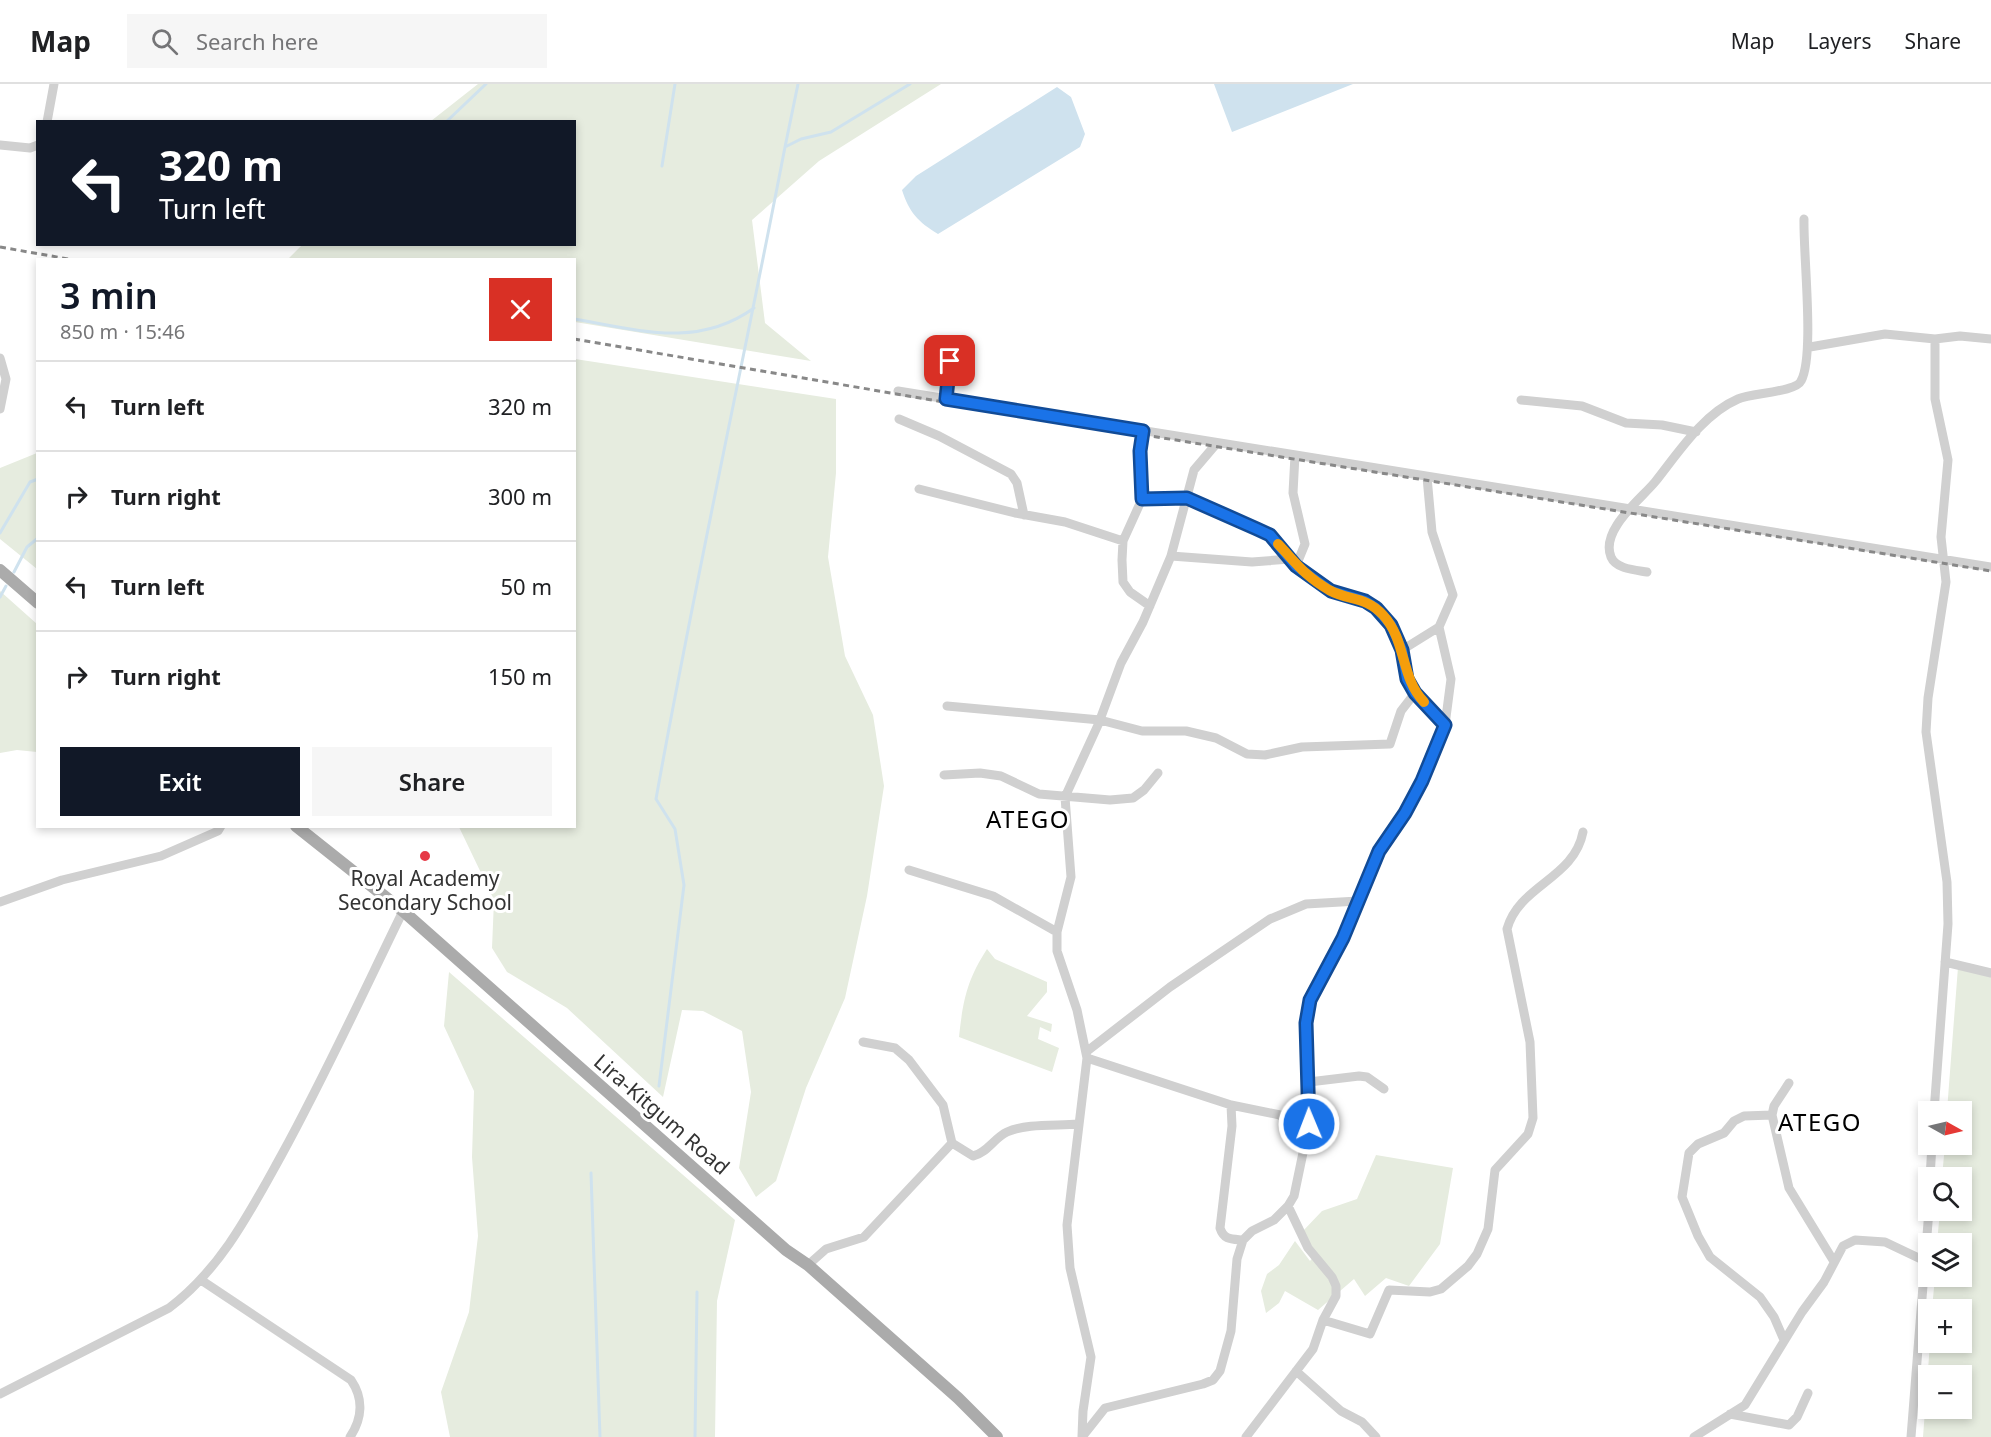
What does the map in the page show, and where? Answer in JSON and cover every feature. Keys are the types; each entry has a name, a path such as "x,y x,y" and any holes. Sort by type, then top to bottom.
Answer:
{"main road":[{"path":"0,570 36,601"},
{"name":"Lira-Kitgum Road","path":"299,828 403,911 777,1242 808,1265 958,1398 997,1437"}],"street":[{"path":"47,120 54,84"},
{"path":"0,145 30,148 36,146"},
{"path":"1647,572 1617,565 1609,551 1611,540 1628,509 1654,484 1712,416 1738,399 1764,391 1794,389 1800,384 1810,346 1806,316 1804,219"},
{"path":"1810,346 1885,334 1935,339 1960,336 1991,339"},
{"path":"1935,339 1935,399 1948,460 1941,537 1946,582 1928,698 1926,732 1947,882 1945,962 1935,1101"},
{"path":"946,399 950,369 948,348"},
{"path":"0,358 6,378 0,410"},
{"path":"898,392 1991,567"},
{"path":"1521,400 1582,406 1626,423 1662,425 1696,432"},
{"path":"899,419 939,436 1011,474 1017,483 1024,515"},
{"path":"1143,431 1140,451 1142,499 1124,541 1123,582 1130,592 1150,606"},
{"path":"1082,1436 1083,1411 1091,1358 1070,1268 1067,1225 1087,1055 1077,1010 1061,967 1057,932 1071,877 1065,797 1100,720 1121,663 1150,606 1171,556 1198,462 1217,443"},
{"path":"1293,563 1305,544 1293,493 1295,456"},
{"path":"1402,650 1439,627 1453,595 1432,532 1428,477"},
{"path":"919,489 1024,515 1083,526 1124,541"},
{"path":"1142,499 1187,498 1270,535 1293,563 1331,591 1365,601 1376,608 1391,625 1402,650 1407,679 1415,693 1445,725"},
{"path":"1171,556 1293,563"},
{"path":"1082,1436 1105,1408 1173,1394 1203,1384 1216,1377 1226,1359 1237,1259 1243,1240 1252,1231 1274,1220 1288,1206 1294,1196 1307,1143 1309,1082 1306,1023 1310,1000 1343,938 1379,851 1405,813 1422,781 1445,725 1451,679 1439,627"},
{"path":"947,706 1100,720 1142,731 1186,731 1216,738 1247,754 1265,755 1302,747 1390,744 1401,711 1415,693"},
{"path":"944,775 991,774 1039,794 1065,797 1133,798 1158,773"},
{"path":"0,902 62,880 161,856 218,831 220,828"},
{"path":"1323,1320 1370,1334 1389,1290 1430,1292 1441,1289 1477,1254 1491,1218 1495,1170 1528,1134 1533,1118 1530,1042 1507,929 1510,919 1537,888 1570,864 1581,846 1583,832"},
{"path":"909,870 993,896 1057,932"},
{"path":"1087,1055 1184,976 1270,919 1306,904 1358,901"},
{"path":"0,1394 159,1314 188,1294 221,1257 242,1227 290,1138 403,911"},
{"path":"1945,962 1991,973"},
{"path":"863,1042 895,1048 909,1060 943,1105 952,1143 973,1156 981,1154 999,1137 1012,1130 1078,1124"},
{"path":"1087,1055 1231,1105 1280,1115 1307,1143"},
{"path":"1309,1082 1359,1076 1367,1077 1384,1089"},
{"path":"1789,1083 1774,1106 1772,1115 1789,1188 1833,1260"},
{"path":"1231,1105 1232,1126 1220,1228 1222,1234 1228,1239 1243,1240"},
{"path":"1772,1115 1744,1116 1734,1121 1716,1137 1693,1148 1687,1161 1682,1197 1686,1211 1710,1257 1760,1297 1774,1317 1784,1340"},
{"path":"808,1265 826,1249 864,1237 952,1143"},
{"path":"1246,1437 1313,1348 1323,1320 1335,1302 1336,1286 1308,1248 1288,1206"},
{"path":"1694,1437 1745,1405 1784,1340 1824,1282 1833,1260 1843,1246 1855,1240 1867,1239 1892,1244 1918,1257"},
{"path":"201,1280 351,1380 356,1387 360,1413 359,1424 351,1437"},
{"path":"1911,1437 1923,1287"},
{"path":"1296,1371 1341,1411 1351,1414 1362,1422 1376,1437"},
{"path":"1730,1414 1789,1425 1797,1417 1808,1392"}],"shaded area":[{"path":"478,84 941,84 819,161 752,220 765,323 811,361 576,322 576,258 289,258 301,246 576,246 576,120 432,120"},
{"path":"576,359 836,399 836,473 828,557 845,656 873,715 884,786 867,896 845,998 806,1088 776,1181 756,1197 739,1168 751,1092 742,1031 703,1011 682,1010 663,1097 567,1008 507,972 492,948 494,900 459,828 576,828"},
{"path":"36,453 36,568 0,539 0,468"},
{"path":"0,591 36,623 36,752 17,750 0,753"},
{"path":"987,949 995,959 1047,982 1047,992 1027,1016 1052,1024 1051,1032 1040,1027 1038,1039 1059,1048 1052,1072 959,1037 967,991"},
{"path":"1958,967 1991,976 1991,1437 1923,1437 1924,1419 1972,1419 1972,1365 1928,1365 1929,1353 1972,1353 1972,1299 1933,1299 1934,1287 1972,1287 1972,1233 1938,1233 1939,1221 1972,1221 1972,1167 1943,1167 1944,1155 1972,1155 1972,1101 1948,1101"},
{"path":"449,972 735,1220 717,1301 715,1437 450,1437 441,1392 469,1312 478,1236 472,1157 474,1091 444,1026"},
{"path":"1376,1155 1453,1168 1440,1244 1409,1286 1386,1278 1365,1296 1354,1279 1318,1310 1285,1291 1279,1303 1266,1313 1261,1291 1267,1274 1279,1265 1295,1241 1310,1261 1316,1253 1302,1232 1322,1211 1357,1199"}],"water":[{"path":"1214,84 1353,84 1232,132"},
{"path":"1057,87 1071,97 1085,134 1080,147 938,234 920,221 911,210 902,190 916,176"}],"waterway":[{"path":"448,120 486,84"},
{"path":"662,166 675,84"},
{"path":"785,147 798,84"},
{"path":"659,1086 684,885 675,829 656,799 785,147 801,139 831,132 910,84"},
{"path":"576,319 644,331 689,332 711,329 733,321 754,308"},
{"path":"0,533 30,482 36,480"},
{"path":"14,572 27,547 36,540"},
{"path":"0,597 6,586"},
{"path":"591,1173 600,1437"},
{"path":"695,1437 697,1292"}],"railway":[{"path":"0,247 63,258"},
{"path":"576,339 1020,415 1991,571"}],"slow traffic":[{"path":"1278,544 1305,574 1331,591 1365,601 1383,615 1391,625 1402,650 1407,679 1415,693 1424,702"}],"place":[{"name":"Royal Academy Secondary School","path":"425,856"}],"district":[{"name":"ATEGO","path":"1028,818"},
{"name":"ATEGO","path":"1820,1121"}],"route":[{"path":"950,361 946,399 1143,431 1140,441 1142,499 1187,498 1270,535 1305,574 1331,591 1365,601 1376,608 1391,625 1402,650 1407,679 1415,693 1445,725 1422,781 1395,830 1379,851 1343,938 1310,1000 1306,1023 1309,1124"}]}
